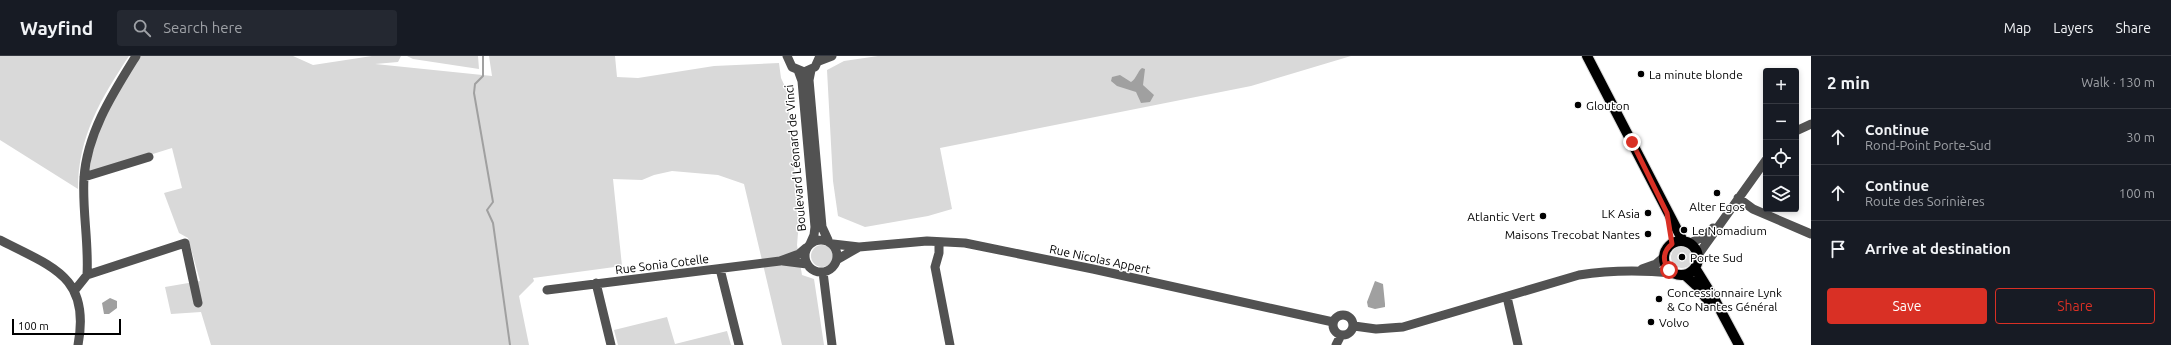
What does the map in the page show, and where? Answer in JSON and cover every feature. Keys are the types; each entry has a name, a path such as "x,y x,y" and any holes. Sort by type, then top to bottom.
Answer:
{"main road":[{"path":"1588,56 1667,213 1698,255 1695,268 1685,275"},
{"path":"1667,213 1672,244"},
{"path":"1687,242 1672,244 1666,249 1664,257 1666,266 1673,273 1685,275 1704,294 1731,345"},
{"path":"1695,268 1716,302 1739,345"}],"street":[{"path":"87,275 84,177 88,153 101,116 136,56"},
{"path":"787,56 792,67 798,70 811,70 820,58 832,56"},
{"name":"Boulevard Léonard de Vinci","path":"798,70 802,81 815,227 814,234 808,246"},
{"name":"Boulevard Léonard de Vinci","path":"811,70 810,80 822,227 830,242"},
{"path":"1799,130 1811,124"},
{"path":"84,177 149,157"},
{"path":"1698,255 1763,164"},
{"path":"1738,198 1753,209 1811,234"},
{"path":"1687,242 1705,236 1726,216"},
{"path":"780,261 799,254 818,239 859,247"},
{"path":"0,240 51,267 75,290 81,313 78,345"},
{"path":"830,242 836,248 838,259"},
{"path":"939,242 939,252 935,267 950,345"},
{"path":"75,290 87,275 185,243 198,303"},
{"name":"Rue Nicolas Appert","path":"859,247 895,243 965,243 1086,267 1333,322"},
{"path":"807,264 805,259 808,246"},
{"path":"780,261 807,264 817,272 823,272 832,268 838,259 859,247"},
{"path":"1637,270 1656,264 1664,257"},
{"name":"Rue Sonia Cotelle","path":"547,290 780,261"},
{"path":"720,269 738,345"},
{"path":"1354,326 1376,329 1403,326 1579,275 1637,270 1673,273"},
{"path":"823,272 832,345"},
{"path":"596,283 611,345"},
{"path":"1507,297 1518,345"},
{"path":"1347,315 1352,319 1354,326 1350,333 1341,335 1336,332 1333,322 1337,316 1347,315"},
{"path":"1336,345 1341,335"}],"shaded area":[{"path":"0,56 129,56 109,87 93,119 82,152 78,189 0,140"},
{"path":"138,56 293,56 313,65 372,56 401,56 398,62 375,64 492,76 489,56 615,56 617,77 638,78 714,66 779,63 781,78 787,91 799,221 797,245 802,275 814,279 824,345 782,345 744,184 718,175 672,171 654,175 642,180 613,179 622,266 533,278 534,281 519,296 529,345 211,345 201,312 171,314 165,287 200,281 188,238 179,233 164,193 182,188 172,148 89,174 95,143 107,113"},
{"path":"407,56 478,56 479,69 413,59"},
{"path":"878,56 1351,56 1251,86 940,148 952,209 928,216 865,227 838,216 833,181 827,70 844,61"},
{"path":"1142,68 1145,69 1143,85 1154,95 1150,102 1141,103 1136,92 1117,86 1111,81 1112,77 1120,75 1131,82 1135,79"},
{"path":"822,245 826,246 832,252 832,260 826,266 822,267 818,266 812,260 811,256 812,252 818,246"},
{"path":"1682,246 1690,249 1693,257 1690,265 1682,268 1674,265 1671,257 1674,249"},
{"path":"1375,281 1383,284 1385,307 1375,309 1368,307 1367,302"},
{"path":"110,298 117,301 117,308 109,314 104,314 102,303"},
{"path":"667,317 675,344 727,331 731,345 618,345 614,330"}],"waterway":[{"path":"483,56 483,76 475,84 474,93 493,202 487,210 493,223 510,345"}],"place":[{"name":"La minute blonde","path":"1641,74"},
{"name":"Glouton","path":"1578,105"},
{"name":"Alter Egos","path":"1717,193"},
{"name":"LK Asia","path":"1648,213"},
{"name":"Atlantic Vert","path":"1543,216"},
{"name":"Le Nomadium","path":"1684,230"},
{"name":"Maisons Trecobat Nantes","path":"1648,234"},
{"name":"Porte Sud","path":"1682,257"},
{"name":"Concessionnaire Lynk & Co Nantes Général","path":"1659,299"},
{"name":"Volvo","path":"1651,322"}],"route":[{"path":"1632,142 1667,213 1672,244 1666,249 1664,261 1669,270"}]}
